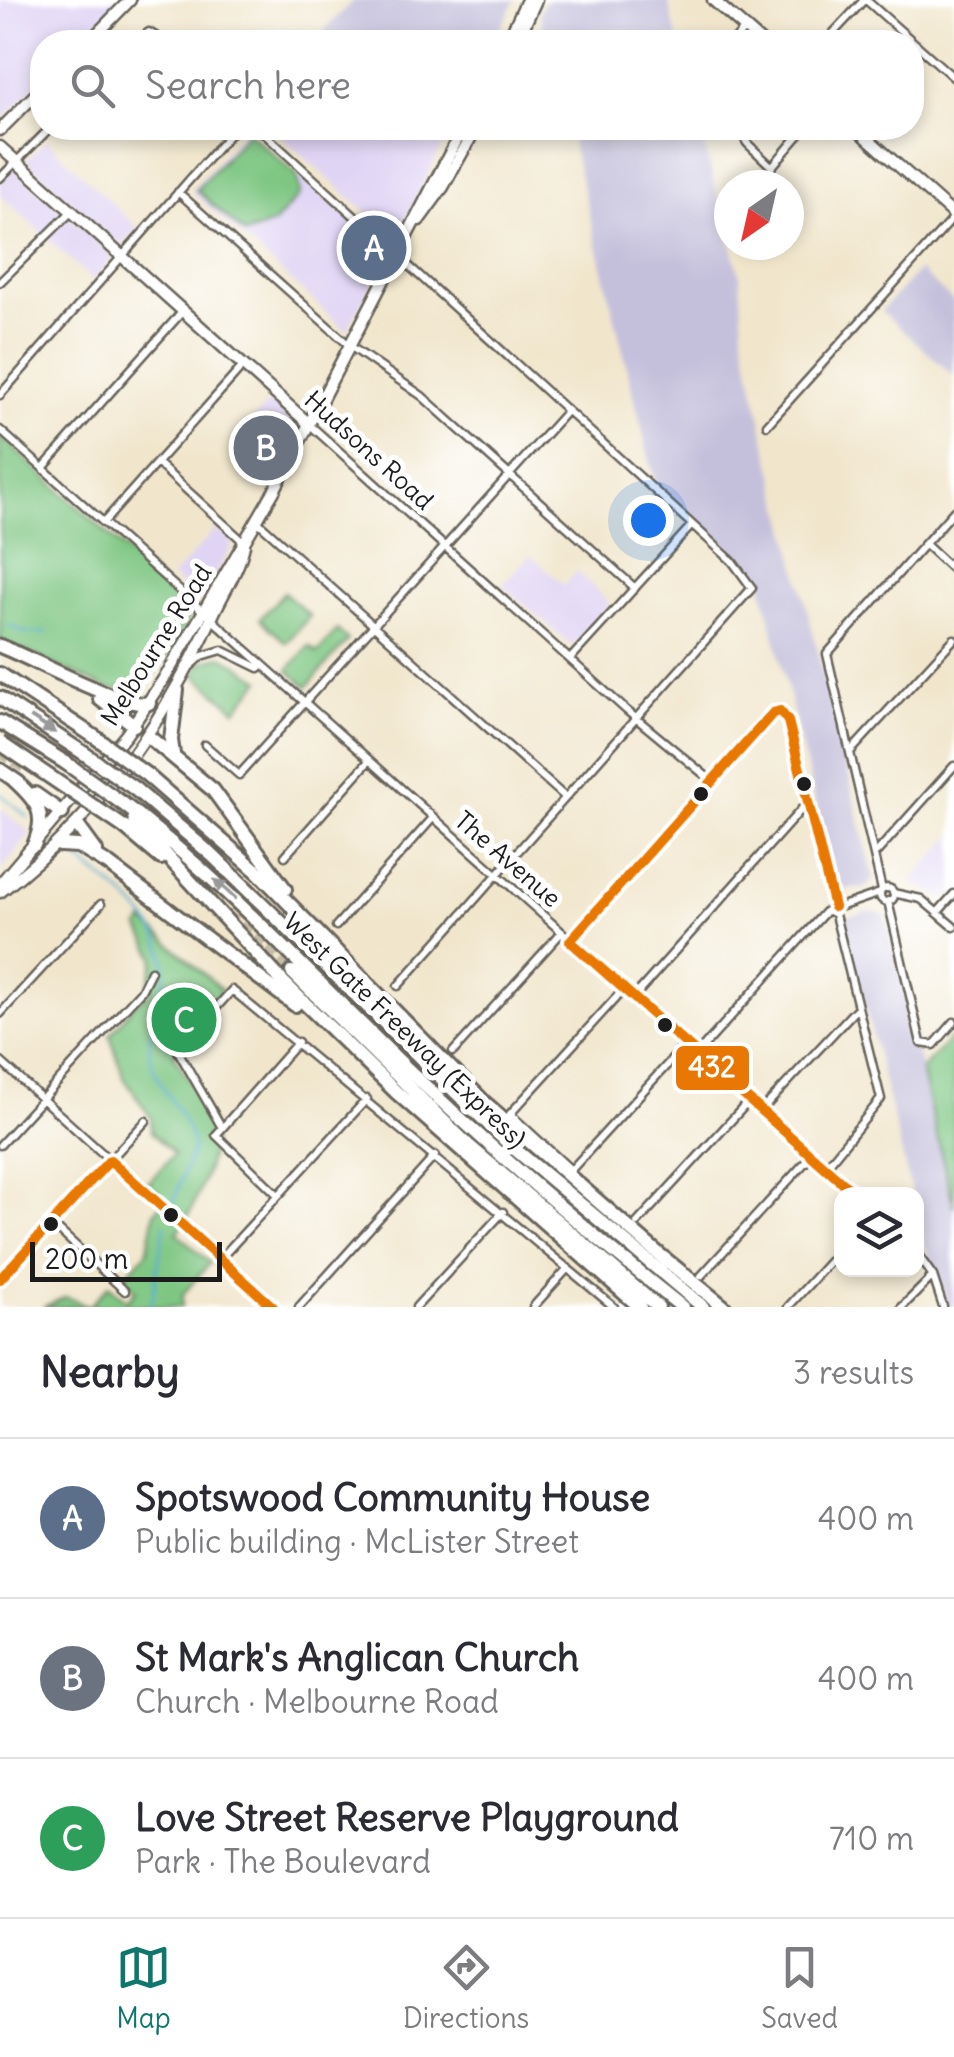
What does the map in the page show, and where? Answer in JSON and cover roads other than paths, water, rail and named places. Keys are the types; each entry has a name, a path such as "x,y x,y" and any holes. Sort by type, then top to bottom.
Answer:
{"highway":[{"path":"0,646 117,700 140,706 149,703"},
{"path":"51,668 134,724"},
{"path":"0,674 147,774 258,872 407,1027 536,1150 724,1307"},
{"path":"174,754 171,740 177,690"},
{"path":"0,698 135,789 213,856 510,1146 668,1262"},
{"path":"0,722 98,784 121,804 249,943 396,1092"},
{"path":"148,736 174,754 212,790 278,882 407,1027"},
{"path":"0,742 124,827 249,943"},
{"path":"0,770 62,813"},
{"path":"13,779 41,812 42,826 34,845"},
{"name":"West Gate Freeway (Express)","path":"121,804 252,914 396,1057 522,1174 682,1307"},
{"path":"77,825 108,864"},
{"path":"60,845 78,846 108,864 263,977 640,1307"},
{"path":"292,972 468,1145 658,1307"},
{"name":"West Gate Freeway (Express)","path":"510,1146 704,1307"}],"main road":[{"path":"101,30 130,0"},
{"path":"513,30 528,0"},
{"path":"522,30 536,0"},
{"path":"713,0 745,28"},
{"path":"0,130 30,100"},
{"name":"Melbourne Road","path":"0,884 134,724 207,616 456,140"},
{"name":"Melbourne Road","path":"414,225 437,198 469,140"},
{"path":"869,140 954,216"},
{"name":"Hudsons Road","path":"0,147 310,424"},
{"name":"Melbourne Road","path":"0,892 60,845 148,736 188,670 207,616"},
{"path":"134,724 148,736"},
{"path":"62,813 77,825"}],"street":[{"path":"837,30 865,0 899,30"},
{"path":"924,52 954,78"},
{"path":"0,178 38,140"},
{"path":"0,395 224,140"},
{"path":"271,140 742,571 752,588 750,595 398,986"},
{"path":"744,140 772,166"},
{"path":"769,170 795,140"},
{"path":"178,192 350,346 422,396 635,588"},
{"path":"0,282 72,211"},
{"path":"766,424 954,216"},
{"path":"43,468 183,311"},
{"path":"103,522 244,365"},
{"path":"205,745 239,775 566,412"},
{"name":"Hudsons Road","path":"310,424 570,659 712,781"},
{"name":"The Avenue","path":"0,430 847,1187"},
{"path":"157,463 245,543"},
{"path":"954,512 827,654 922,1043 934,1045 954,1022"},
{"path":"257,522 565,798"},
{"path":"570,659 692,525"},
{"path":"925,544 954,571"},
{"path":"852,752 954,639"},
{"name":"The Avenue","path":"188,670 202,656 222,650 269,673"},
{"path":"570,941 773,713 780,711 787,716 880,1103 825,1168"},
{"path":"285,856 368,762"},
{"path":"876,853 954,766"},
{"path":"634,998 808,802"},
{"path":"336,926 432,819"},
{"path":"697,1054 818,918 834,906 886,894 913,897 954,926"},
{"path":"938,912 954,894"},
{"path":"0,1014 100,904"},
{"path":"453,1052 561,934"},
{"path":"0,1144 142,992 151,971"},
{"path":"624,989 512,1111 571,1170 686,1044"},
{"path":"278,1196 217,1139 218,1129 179,1048 229,992 238,992 614,1307"},
{"path":"761,1111 858,1007"},
{"path":"218,1129 298,1042"},
{"path":"0,1060 272,1307"},
{"path":"220,1259 367,1099"},
{"path":"637,1223 749,1100"},
{"path":"0,1279 146,1120"},
{"path":"298,1307 435,1156"},
{"path":"702,1276 812,1156"},
{"path":"416,1307 503,1212"},
{"path":"51,1224 125,1291"},
{"path":"788,1307 834,1257"},
{"path":"924,1263 933,1276 943,1307"},
{"path":"534,1307 568,1268"},
{"path":"902,1307 933,1276"}],"waterway":[{"path":"9,626 28,633 47,633"},
{"path":"0,794 28,817"},
{"path":"77,858 140,911 161,945 165,964 163,986 151,1028 150,1055 193,1147 173,1203"},
{"path":"151,1307 165,1225"}],"tunnel":[{"path":"0,751 24,767"},
{"path":"226,914 292,972"},
{"path":"261,917 440,1085"}],"place":[{"name":"Spotswood Community House","path":"374,248"},
{"name":"St Mark's Anglican Church","path":"266,448"},
{"name":"Love Street Reserve Playground","path":"184,1020"}]}
